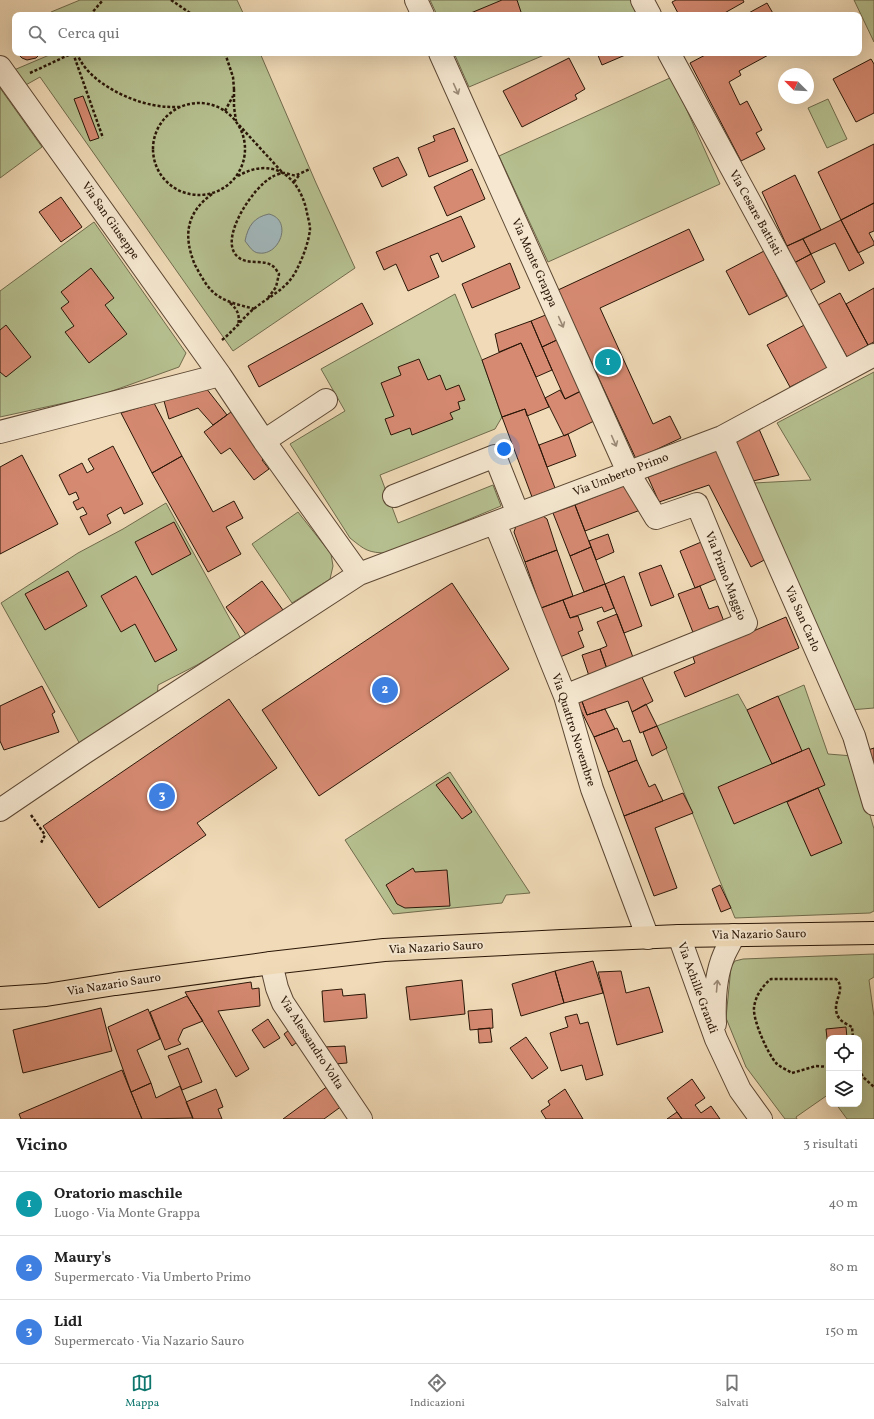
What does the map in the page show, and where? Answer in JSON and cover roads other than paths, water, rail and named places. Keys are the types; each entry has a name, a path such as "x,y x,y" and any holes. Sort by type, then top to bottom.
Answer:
{"main road":[{"name":"Via Nazario Sauro","path":"0,998 46,995 271,963 384,950 562,940 678,936 874,933"}],"street":[{"path":"416,0 422,12"},
{"path":"642,0 648,12"},
{"name":"Via Monte Grappa","path":"441,56 628,472"},
{"name":"Via Cesare Battisti","path":"671,56 842,372"},
{"name":"Via San Giuseppe","path":"5,74 359,574"},
{"name":"Via Umberto Primo","path":"0,810 90,749 359,574 722,437 874,355"},
{"path":"0,432 220,376"},
{"path":"264,441 326,400"},
{"name":"Via San Carlo","path":"722,437 854,736 874,804"},
{"path":"394,496 495,456 518,514"},
{"name":"Via Primo Maggio","path":"565,696 746,623 697,504 656,518 628,472"},
{"name":"Via Quattro Novembre","path":"495,523 565,696 592,789 648,938"},
{"name":"Via Achille Grandi","path":"678,936 716,1039 740,1090 761,1119"},
{"name":"Via Achille Grandi","path":"716,1039 715,1010 717,981 723,956 734,936"},
{"name":"Via Alessandro Volta","path":"271,963 277,988 283,1003 361,1119"}],"water":[{"path":"269,214 281,223 281,237 278,244 273,249 266,252 257,253 251,249 245,241 246,236 252,223 259,217"}],"place":[{"name":"Oratorio maschile","path":"608,362"},
{"name":"Maury's","path":"385,690"},
{"name":"Lidl","path":"162,796"}]}
